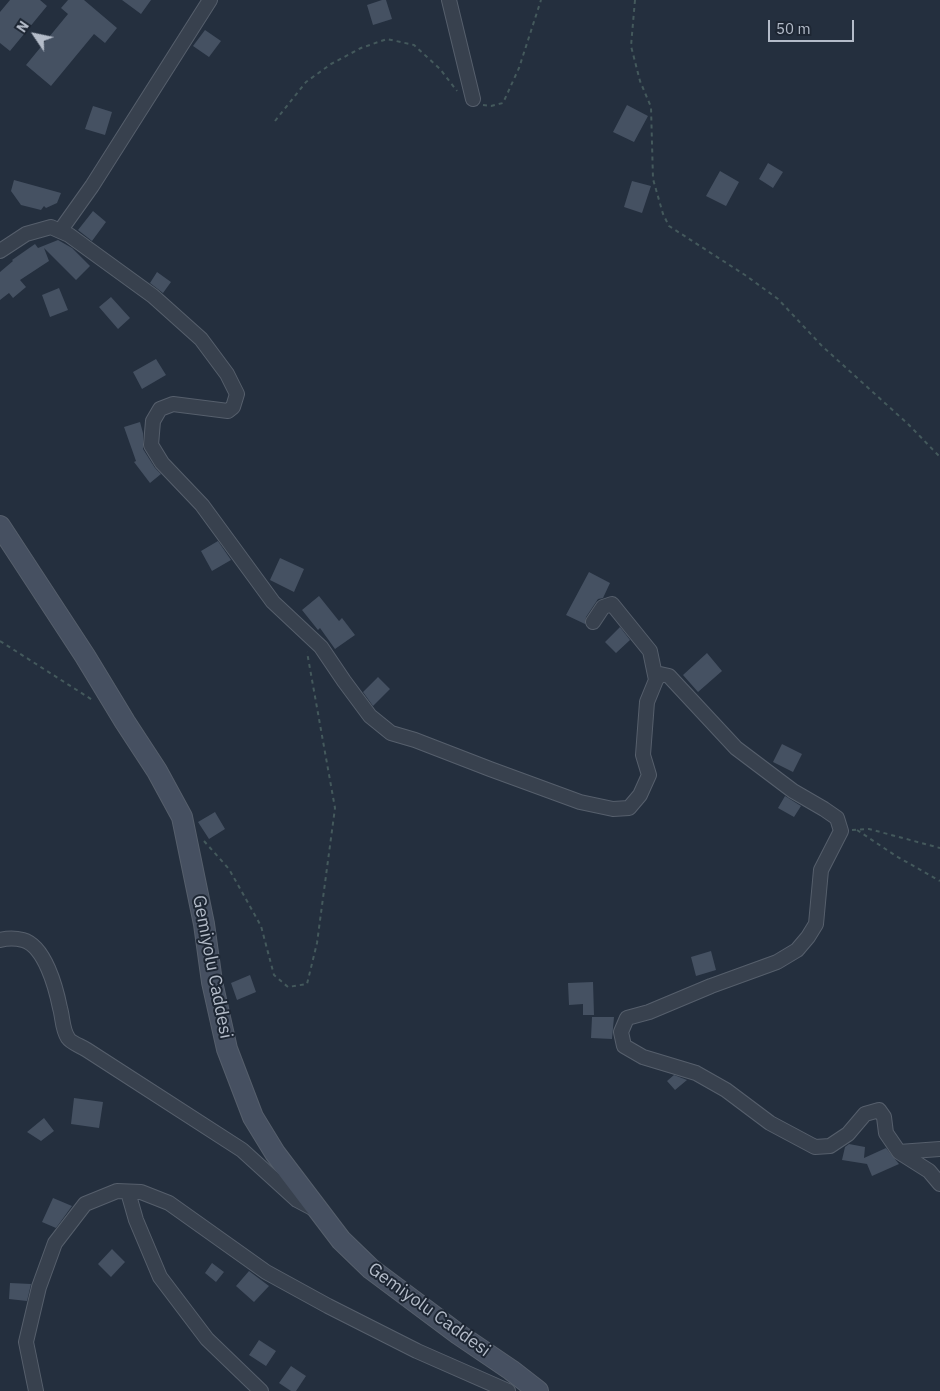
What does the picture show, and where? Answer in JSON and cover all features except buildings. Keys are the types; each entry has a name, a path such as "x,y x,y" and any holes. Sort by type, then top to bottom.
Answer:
{"street":[{"path":"60,231 92,186 210,0"},
{"path":"449,0 473,99"},
{"path":"0,250 26,234 51,227 69,235 153,296 201,339 227,374 237,394 233,407 228,411 173,404 160,409 153,421 151,445 162,463 202,505 273,602 321,647 370,716 391,733 415,740 490,770 580,802 613,809 629,808 640,794 649,775 643,755 647,702 660,674 669,676 736,748 794,791 824,808 837,818 841,831 821,870 816,924 797,950 777,962 648,1012 627,1018 621,1032 624,1046 642,1056 696,1073 726,1090 770,1124 815,1147 830,1146 848,1134 865,1114 878,1110 884,1117 886,1133 899,1152 929,1171 940,1184"},
{"name":"Gemiyolu Caddesi","path":"0,526 86,656 124,722 157,771 182,817 204,924 212,982 227,1050 254,1116 275,1153 318,1212 341,1240 370,1269 538,1391"},
{"path":"593,622 603,607 612,604 650,651 656,680"},
{"path":"0,940 11,938 25,940 38,949 53,982 63,1026 68,1039 242,1150 296,1200 318,1212"},
{"path":"899,1152 940,1149"},
{"path":"36,1391 26,1342 39,1287 55,1243 85,1204 117,1191 141,1192 168,1203 266,1272 416,1351 508,1391"},
{"path":"128,1192 136,1220 160,1277 207,1339 261,1391"}],"path":[{"path":"275,121 306,82 331,64 361,48 387,39 414,45 440,69 459,93 482,104 491,106 503,103 519,68 541,0"},
{"path":"635,0 631,46 640,81 651,107 653,179 663,214 669,226 746,275 778,299 822,346 908,424 940,457"},
{"path":"200,837 230,869 261,926 274,975 288,987 307,984 317,943 335,808 303,630"},
{"path":"0,641 93,701"},
{"path":"841,831 869,829 940,848"},
{"path":"857,830 896,856 940,881"}]}
